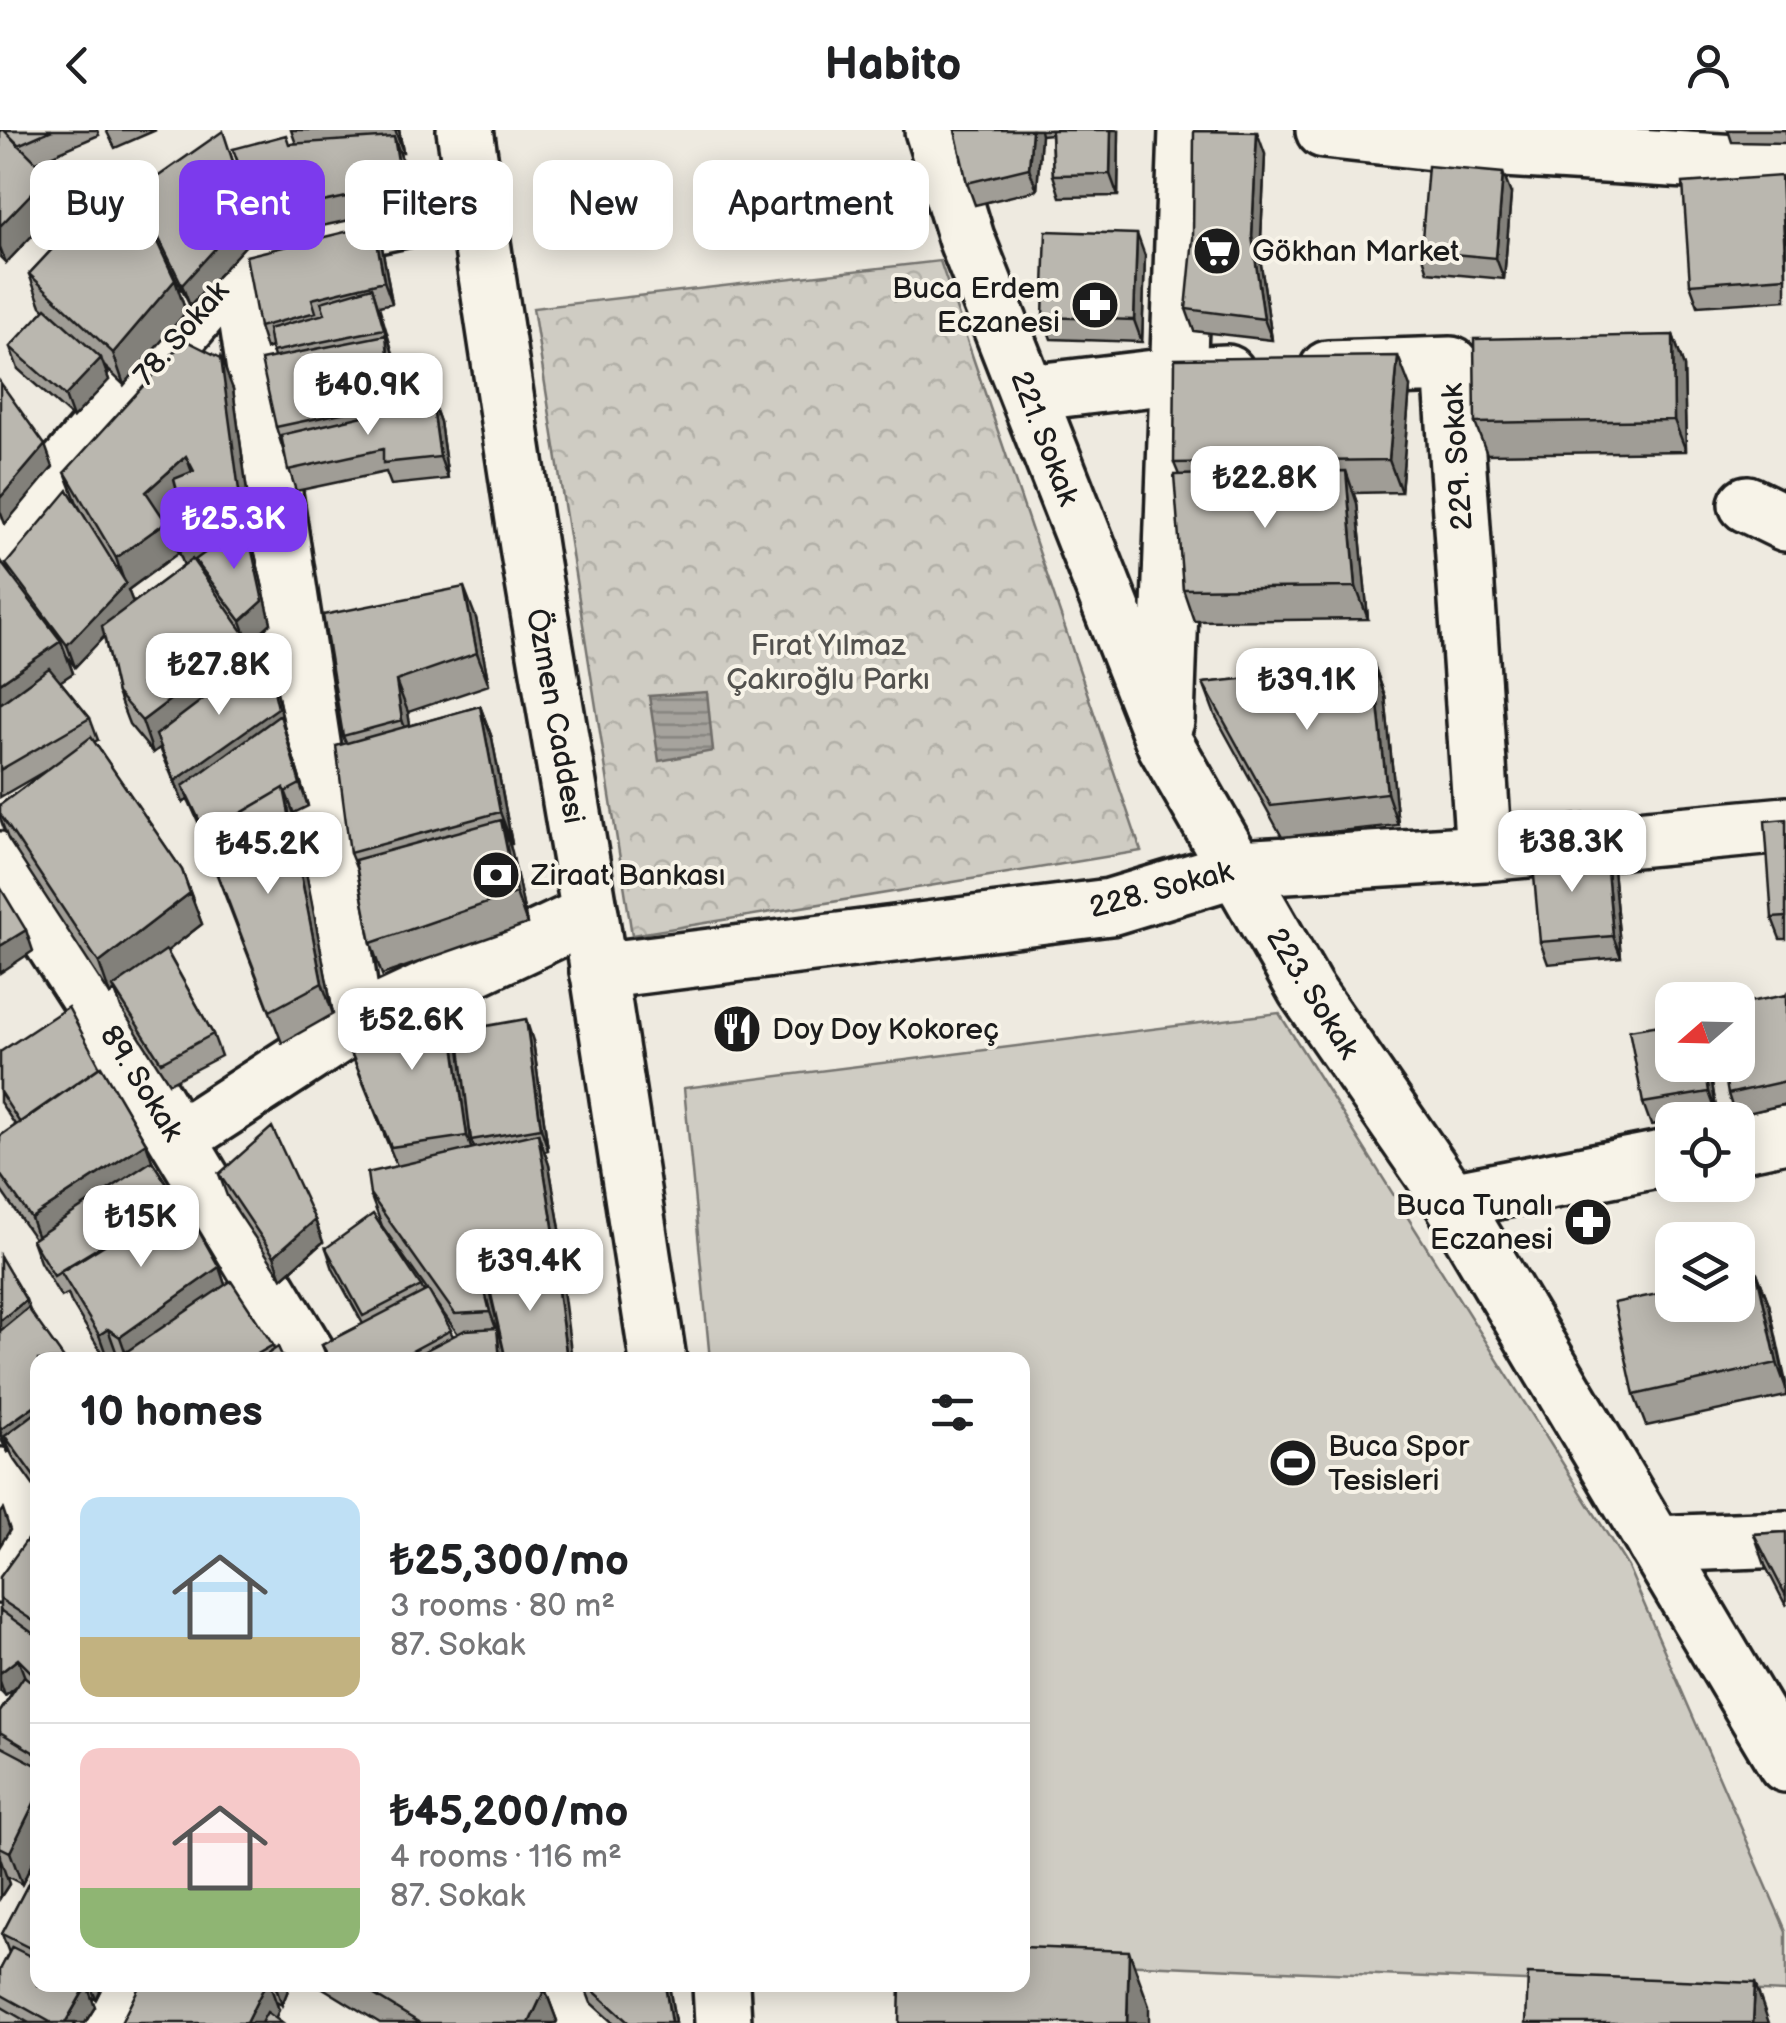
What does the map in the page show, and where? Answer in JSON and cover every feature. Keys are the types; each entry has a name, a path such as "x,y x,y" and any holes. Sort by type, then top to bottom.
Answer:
{"street":[{"name":"Özmen Caddesi","path":"465,130 469,160"},
{"name":"221. Sokak","path":"932,130 966,238 1165,744"},
{"path":"1165,744 1186,130"},
{"path":"1324,130 1489,139 1786,166"},
{"name":"78. Sokak","path":"0,544 240,265 258,250 345,230"},
{"name":"Özmen Caddesi","path":"483,250 528,552 590,914 648,1352"},
{"path":"240,265 356,1024"},
{"name":"229. Sokak","path":"1028,393 1180,374 1451,365 1484,853"},
{"name":"223. Sokak","path":"1165,744 1306,990 1451,1200 1786,1764"},
{"name":"228. Sokak","path":"598,971 1110,908 1238,868 1484,853 1786,825"},
{"name":"89. Sokak","path":"0,860 178,1139 307,1352"},
{"path":"178,1139 356,1024 590,914"},
{"path":"1755,1140 1786,1134"},
{"path":"1451,1200 1655,1159"},
{"path":"0,1476 30,1513"},
{"path":"0,1575 30,1532"},
{"path":"1655,1544 1786,1539"},
{"path":"104,2023 119,1992"},
{"path":"560,1992 594,2023"},
{"path":"721,1992 723,2023"}],"green space":[{"name":"Fırat Yılmaz Çakıroğlu Parkı","path":"940,261 1141,851 632,935 533,308"},
{"name":"Buca Spor Tesisleri","path":"1279,1013 1628,1567 1786,1931 1786,1992 1030,1960 1030,1352 709,1352 684,1088"}],"shaded area":[{"path":"707,692 713,751 659,761 649,696"}],"building":[{"path":"0,130 4,130 34,160 30,160 30,195 0,226"},
{"path":"4,130 52,130 18,145"},
{"path":"955,130 1032,130 1029,168 967,183"},
{"path":"1051,130 1111,130 1110,174 1053,175"},
{"path":"223,131 232,160 182,160"},
{"path":"1194,131 1257,132 1252,236 1264,319 1186,309 1193,238"},
{"path":"286,135 289,144 394,137 398,160 345,160 345,197 325,202 325,160 237,160 233,149"},
{"path":"179,162 179,250 214,250 182,285 159,238 159,176"},
{"path":"1428,166 1503,173 1496,258 1421,251"},
{"path":"1781,176 1786,277 1690,284 1683,183"},
{"path":"1046,231 1137,234 1134,320 1043,317"},
{"path":"345,232 345,250 378,250 384,281 312,299 316,312 259,327 246,256 271,250 325,250 325,237"},
{"path":"159,246 175,280 113,353 29,274 51,250 159,250"},
{"path":"372,287 384,329 272,352 268,329 325,314 321,302"},
{"path":"46,308 101,358 65,396 10,347"},
{"path":"386,335 393,402 276,427 261,360"},
{"path":"1673,335 1674,420 1475,423 1474,339"},
{"path":"185,340 221,358 241,505 179,552 172,528 185,520 174,479 194,471 186,456 146,492 166,522 116,558 65,472"},
{"path":"1398,356 1389,460 1174,463 1175,359"},
{"path":"0,382 45,445 0,498"},
{"path":"432,400 440,457 383,463 383,449 288,470 281,435"},
{"path":"1346,471 1356,587 1183,589 1174,475"},
{"path":"68,490 126,583 67,645 6,564"},
{"path":"246,523 263,601 241,621 195,560"},
{"path":"192,559 249,640 142,721 117,693 102,626"},
{"path":"0,561 61,641 0,683"},
{"path":"464,587 477,653 396,681 402,720 343,736 323,615"},
{"path":"265,652 278,708 175,781 156,735"},
{"path":"1374,665 1387,793 1271,806 1203,683"},
{"path":"49,668 90,718 0,770 0,704"},
{"path":"480,706 500,812 350,853 336,746"},
{"path":"280,715 300,784 285,792 284,788 206,834 183,786"},
{"path":"91,737 182,870 190,893 99,963 0,814 0,805"},
{"path":"284,788 322,983 270,1011 203,835"},
{"path":"1786,819 1786,917 1772,918 1765,821"},
{"path":"501,820 516,893 371,943 355,860"},
{"path":"1605,848 1613,936 1540,942 1532,854"},
{"path":"0,887 26,930 0,946"},
{"path":"166,950 213,1034 161,1062 113,987"},
{"path":"1786,995 1786,1081 1728,1094 1726,1082 1755,1082 1755,1001"},
{"path":"448,1002 467,1136 391,1147 345,1038 400,1005"},
{"path":"68,1007 100,1067 20,1123 0,1092 0,1052"},
{"path":"526,1019 541,1128 471,1140 458,1031"},
{"path":"1655,1026 1655,1082 1708,1082 1709,1092 1643,1103 1629,1030"},
{"path":"101,1066 146,1143 31,1218 0,1174 0,1136"},
{"path":"272,1127 315,1220 274,1256 219,1174"},
{"path":"538,1133 556,1245 478,1263 490,1312 455,1314 370,1194 367,1173"},
{"path":"152,1161 177,1200 54,1276 32,1240"},
{"path":"180,1198 219,1267 120,1337 108,1329 99,1335 60,1271"},
{"path":"373,1214 421,1286 363,1316 326,1248"},
{"path":"0,1256 26,1300 0,1321"},
{"path":"554,1260 566,1352 504,1352 488,1281"},
{"path":"1755,1273 1777,1363 1634,1395 1614,1303 1655,1295 1655,1322 1755,1322"},
{"path":"231,1281 273,1345 261,1352 126,1352"},
{"path":"428,1290 451,1330 410,1352 326,1352 322,1345"},
{"path":"28,1308 59,1352 30,1352 30,1409 0,1430 0,1331"},
{"path":"497,1328 499,1352 423,1352 465,1330"},
{"path":"30,1417 30,1471 5,1436"},
{"path":"1786,1532 1786,1596 1754,1534"},
{"path":"28,1538 30,1619 0,1599 0,1577"},
{"path":"0,1610 30,1631 30,1671 18,1659 0,1673"},
{"path":"24,1676 30,1681 30,1750 0,1732 0,1712"},
{"path":"0,1746 30,1762 30,1811 10,1852 0,1847"},
{"path":"30,1880 30,1948 2,1934"},
{"path":"12,1947 30,1956 30,1992 83,1992 65,2023 52,2023 0,1994 0,1970"},
{"path":"1030,1947 1129,1951 1127,2023 899,2023 900,1992 1030,1992"},
{"path":"1528,1974 1755,1983 1753,2023 1526,2023"},
{"path":"136,1992 262,1992 246,2023 121,2023"},
{"path":"369,1992 544,1992 529,2023 420,2023"},
{"path":"595,1992 666,1992 671,2023 629,2023"},
{"path":"0,2006 29,2023 0,2023"},
{"path":"267,2012 282,2023 261,2023"}],"place":[{"name":"Gökhan Market","path":"1217,251"},
{"name":"Buca Erdem Eczanesi","path":"1095,305"},
{"name":"Ziraat Bankası","path":"496,875"},
{"name":"Doy Doy Kokoreç","path":"737,1029"},
{"name":"Buca Tunalı Eczanesi","path":"1588,1222"},
{"name":"Buca Spor Tesisleri","path":"1293,1463"}]}
